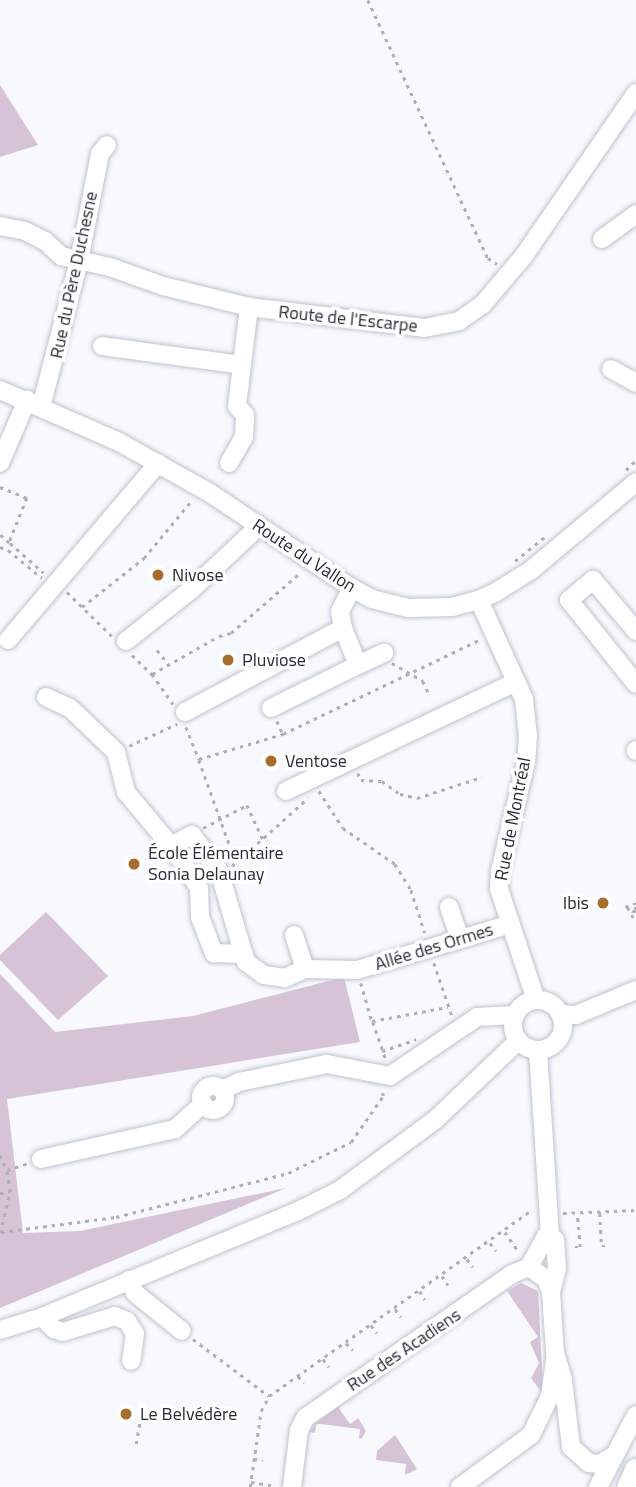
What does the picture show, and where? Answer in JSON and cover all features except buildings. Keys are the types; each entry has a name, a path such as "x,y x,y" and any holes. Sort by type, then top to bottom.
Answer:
{"main road":[{"path":"628,1487 636,1470"}],"street":[{"name":"Route de l'Escarpe","path":"0,226 25,231 45,241 61,256 110,267 163,286 249,307 424,328 459,321 483,304 523,257 636,93"},
{"name":"Rue du Père Duchesne","path":"0,463 34,404 79,261 100,154 107,145"},
{"path":"602,239 636,214"},
{"path":"229,463 244,437 246,415 237,405 249,307"},
{"path":"102,346 242,365"},
{"path":"611,369 636,383"},
{"name":"Route du Vallon","path":"0,390 158,463 352,588 372,599 408,608 430,609 479,600 530,571 636,482"},
{"path":"8,640 54,582 158,463"},
{"path":"125,646 193,588 259,526"},
{"path":"636,631 593,580 569,600 636,684"},
{"path":"352,588 340,611 343,628 358,665"},
{"name":"Rue de Montréal","path":"479,600 524,699 528,735 526,762 500,872 499,889 536,1000"},
{"path":"183,714 343,628"},
{"path":"271,708 384,653"},
{"path":"286,791 516,682"},
{"path":"46,697 77,713 116,752 127,792 171,846 199,888 200,917 214,953 244,954 219,871 191,835 171,846"},
{"path":"449,907 460,939"},
{"name":"Allée des Ormes","path":"244,954 246,962 264,975 285,978 305,969 356,970 510,924"},
{"path":"294,935 305,969"},
{"path":"560,1014 576,1015 636,990"},
{"path":"536,1000 550,1004 560,1014 563,1028 557,1041 538,1051 518,1041 513,1029 515,1015 523,1005 536,1000"},
{"path":"41,1159 175,1129 202,1104 201,1095 206,1088 214,1085 222,1090 239,1082 327,1064 390,1076 477,1017 515,1015"},
{"path":"0,1330 42,1317 298,1211 340,1190 435,1120 518,1041"},
{"path":"538,1051 550,1235 555,1240 557,1268 551,1292"},
{"path":"460,1487 523,1443 536,1428 550,1396 555,1353 551,1292 546,1279 527,1263 546,1236 550,1235"},
{"name":"Rue des Acadiens","path":"292,1487 299,1430 305,1418 527,1263"},
{"path":"128,1280 135,1293 182,1331"},
{"path":"42,1317 54,1329 63,1332 115,1316 127,1321 135,1334 131,1361"},
{"path":"555,1353 563,1380 571,1447 589,1463 600,1464 613,1456"},
{"path":"598,1487 636,1415"}],"path":[{"path":"368,0 488,258 502,268"},
{"path":"0,487 27,498 9,543"},
{"path":"82,607 144,558 197,495"},
{"path":"0,536 125,646 152,674 183,714 236,863 326,782"},
{"path":"0,547 8,550 45,581 54,582"},
{"path":"152,674 219,636 230,634 305,568"},
{"path":"157,650 169,665"},
{"path":"384,653 395,666 423,681 430,696"},
{"path":"199,759 283,734"},
{"path":"351,760 361,780 382,780 400,793 417,798 482,777"},
{"path":"318,789 343,828 396,864 411,890 428,943"},
{"path":"191,835 247,805 263,839"},
{"path":"633,918 626,905 632,912 636,910 632,904 636,904"},
{"path":"433,960 455,1026"},
{"path":"361,986 383,1051"},
{"path":"372,1021 449,1007"},
{"path":"0,1155 7,1170 10,1192 0,1233 117,1217 288,1173 351,1142 383,1096 381,1075"},
{"path":"7,1170 41,1159"},
{"path":"0,1193 10,1192"},
{"path":"250,1487 261,1410 269,1396 467,1259 534,1208 550,1207 562,1213 636,1210"},
{"path":"600,1212 602,1246 607,1246"},
{"path":"575,1247 580,1247 577,1213"},
{"path":"505,1232 527,1263"},
{"path":"489,1243 496,1251"},
{"path":"467,1259 473,1267"},
{"path":"442,1276 448,1284"},
{"path":"420,1291 425,1300"},
{"path":"395,1309 401,1317"},
{"path":"371,1325 377,1333"},
{"path":"182,1331 269,1396"},
{"path":"346,1343 353,1350"},
{"path":"323,1359 329,1367"},
{"path":"298,1376 304,1383"},
{"path":"136,1444 142,1403"},
{"path":"258,1431 267,1432"},
{"path":"254,1459 263,1460"}],"shaded area":[{"path":"0,85 38,145 0,157"},
{"path":"46,912 108,976 58,1020 0,960 0,955"},
{"path":"0,974 55,1032 193,1016 344,977 360,1042 7,1099 23,1233 80,1231 286,1188 0,1308"},
{"path":"521,1283 538,1291 545,1389 540,1404 535,1400 543,1394 531,1378 539,1363 530,1342 538,1337 507,1291"},
{"path":"338,1407 350,1424 358,1418 366,1431 362,1438 359,1439 360,1429 321,1424 316,1424 315,1433 310,1432 316,1423"},
{"path":"395,1435 417,1469 410,1473 405,1474 406,1464 376,1460 377,1451"}],"place":[{"name":"Nivose","path":"158,575"},
{"name":"Pluviose","path":"228,660"},
{"name":"Ventose","path":"271,761"},
{"name":"École Élémentaire Sonia Delaunay","path":"134,864"},
{"name":"Ibis","path":"603,903"},
{"name":"Le Belvédère","path":"126,1414"}]}
